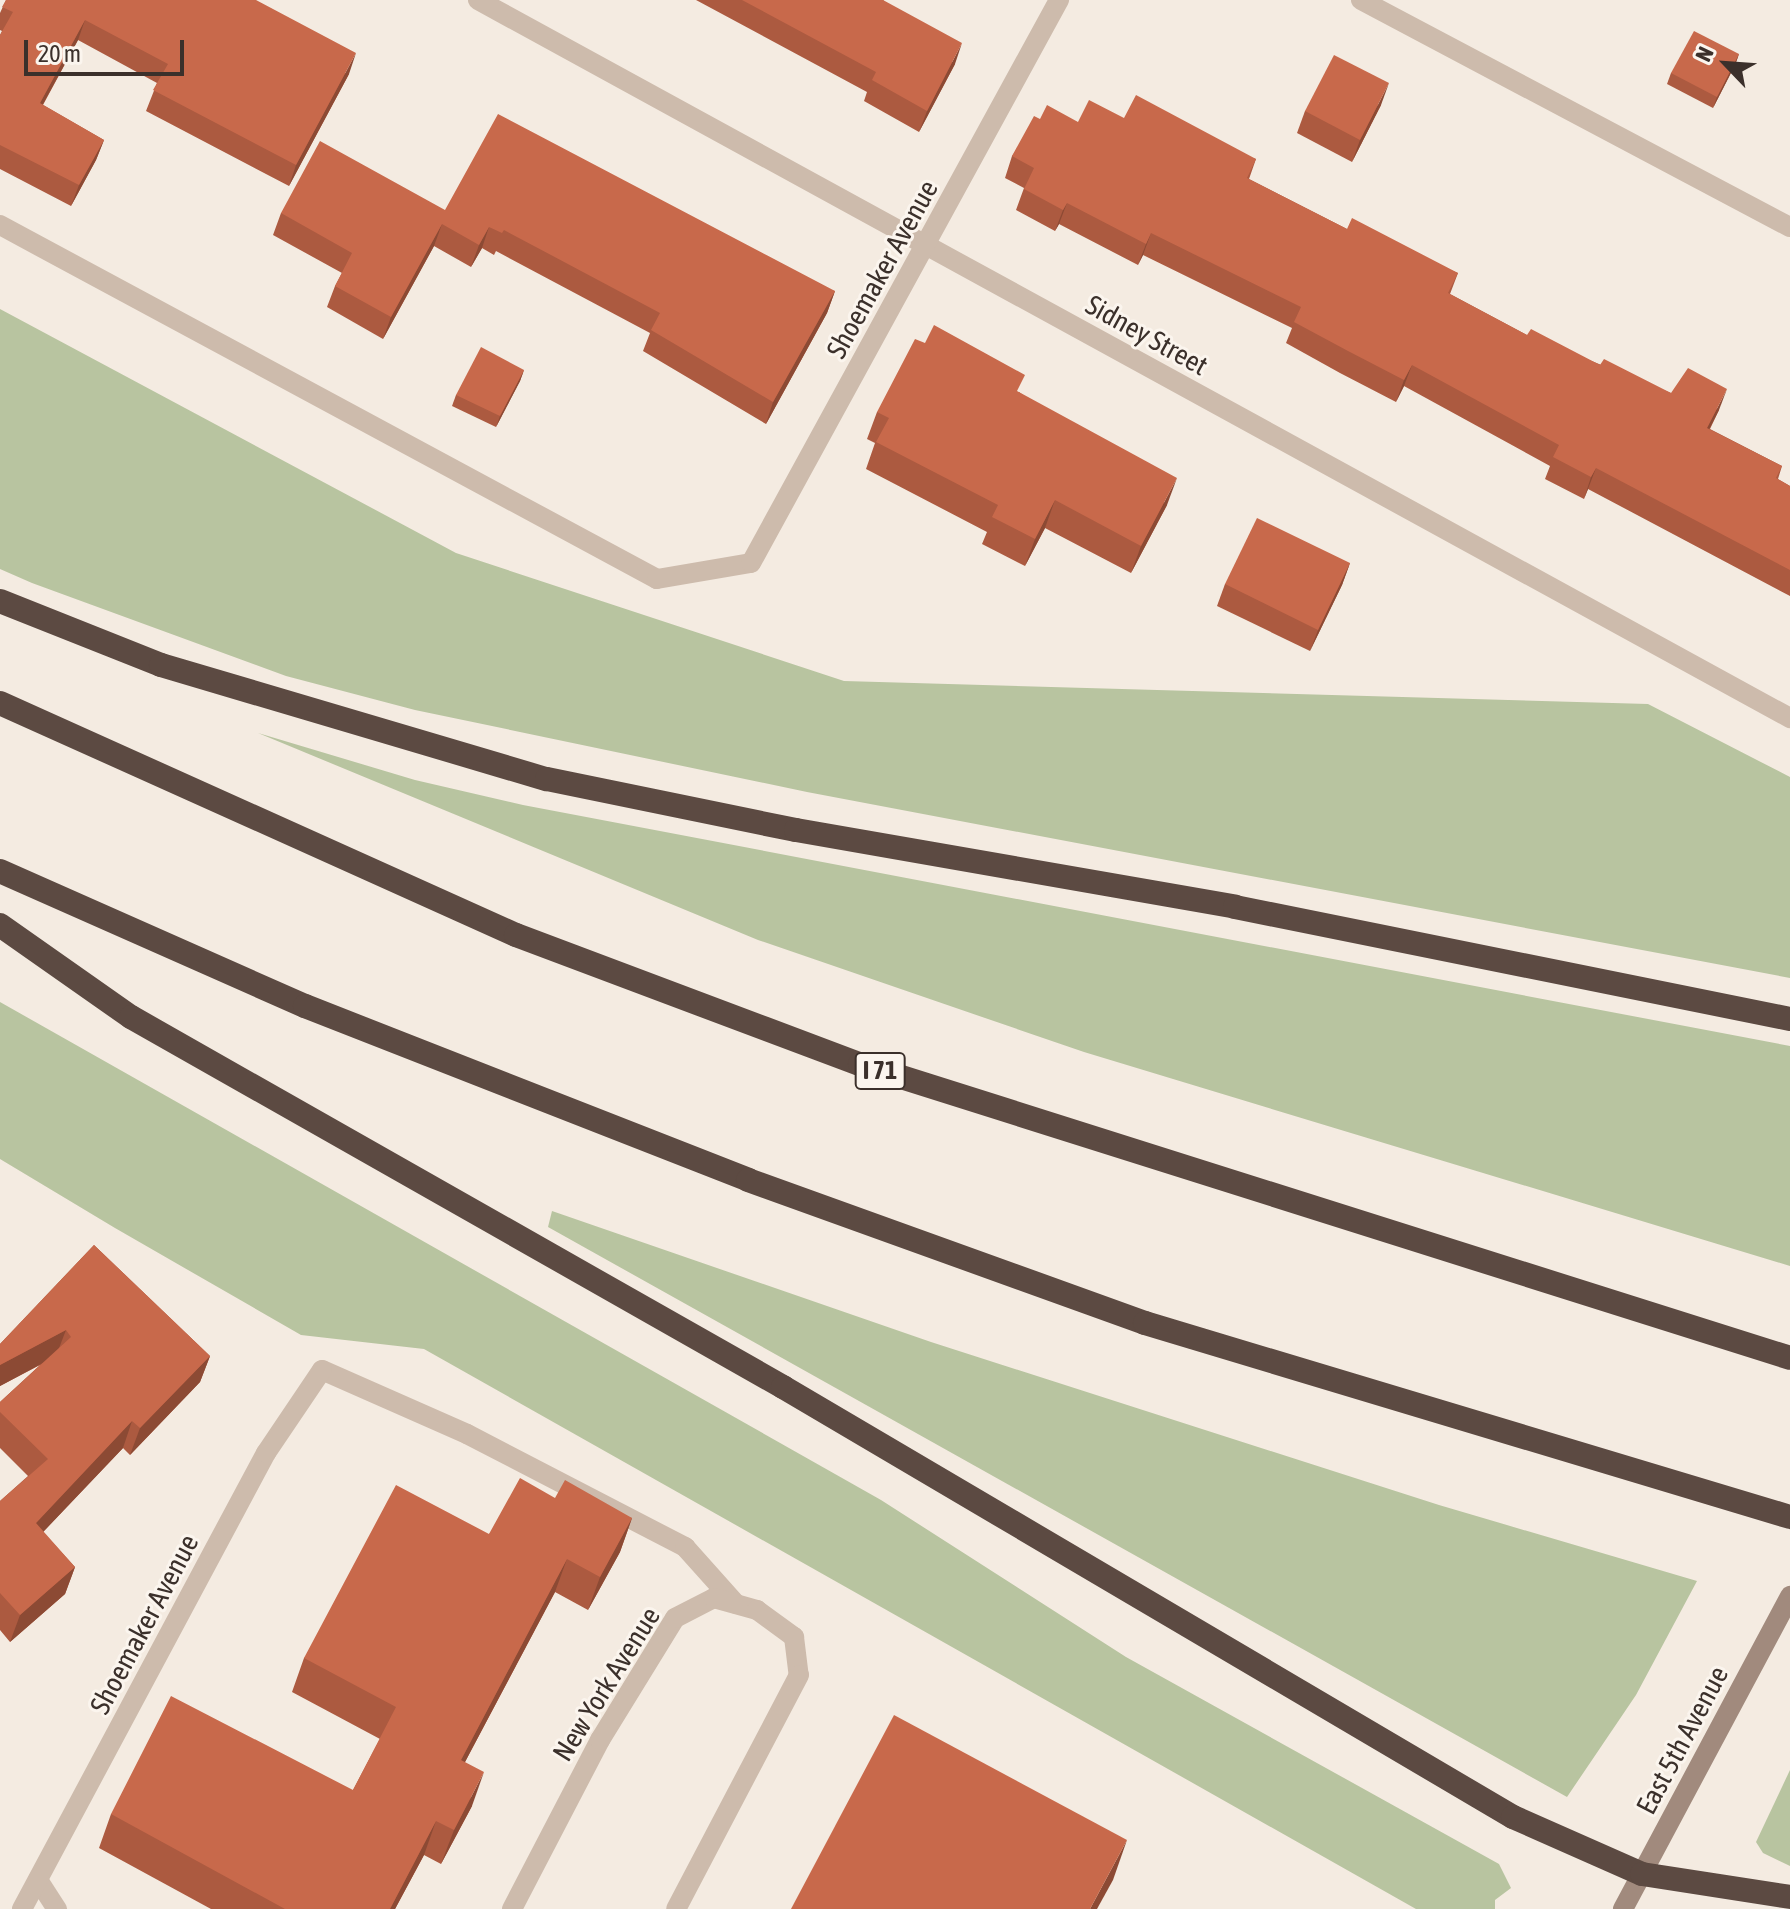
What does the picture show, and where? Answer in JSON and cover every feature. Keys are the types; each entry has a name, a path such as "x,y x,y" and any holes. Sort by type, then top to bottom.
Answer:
{"highway":[{"path":"0,601 161,665 547,779 796,830 1235,907 1790,1019"},
{"name":"I 71","path":"0,703 516,935 860,1064 1790,1358"},
{"path":"0,871 305,1006 807,1201 1145,1323 1790,1517"},
{"path":"0,925 131,1017 769,1379 1513,1817 1642,1874 1790,1897"}],"main road":[{"name":"East 5th Avenue","path":"1623,1909 1790,1596"}],"street":[{"name":"Sidney Street","path":"478,0 927,247 1788,712"},
{"name":"Shoemaker Avenue","path":"0,225 657,579 751,563 927,247 1059,0"},
{"path":"1361,0 1790,227"},
{"name":"Shoemaker Avenue","path":"22,1909 266,1453 322,1370 467,1434 685,1547 736,1604"},
{"name":"New York Avenue","path":"512,1909 600,1740 675,1618 714,1598 757,1610 794,1637 799,1675 676,1909"},
{"path":"38,1880 57,1909"}],"green space":[{"path":"0,309 456,553 844,681 1648,704 1790,777 1790,978 807,792 415,710 286,676 32,583 0,569"},
{"path":"258,733 415,780 523,805 1790,1046 1790,1266 1084,1052 758,940"},
{"path":"0,1002 881,1500 1126,1657 1499,1864 1511,1888 1495,1900 1495,1909 1416,1909 424,1349 301,1335 115,1228 0,1159"},
{"path":"552,1211 931,1342 1439,1505 1697,1581 1636,1695 1567,1797 548,1227"},
{"path":"1790,1770 1790,1866 1763,1853 1756,1842"}],"building":[{"path":"6,0 256,0 356,53 296,165 153,90 168,64 85,20 40,103 104,140 79,185 0,145 0,35 13,12 2,7"},
{"path":"742,0 883,0 962,43 927,111 872,80 876,72"},
{"path":"1694,31 1739,54 1717,97 1671,73"},
{"path":"1334,55 1389,83 1360,140 1305,111"},
{"path":"1136,95 1256,159 1247,178 1347,229 1352,218 1458,273 1448,293 1527,335 1531,329 1600,365 1604,359 1671,393 1688,368 1727,389 1707,428 1782,466 1776,478 1790,486 1790,570 1596,468 1591,477 1553,457 1559,445 1412,365 1404,380 1294,322 1301,307 1151,233 1146,244 1067,203 1063,210 1024,189 1034,168 1012,156 1034,116 1040,119 1047,105 1078,122 1089,100 1124,118"},
{"path":"498,114 835,291 773,402 651,330 660,313 504,230 502,233 489,227 479,245 442,224 391,317 335,286 352,253 281,213 320,141 445,210"},
{"path":"934,325 1025,375 1017,391 1177,478 1141,546 1055,500 1035,539 992,517 998,505 876,442 889,418 877,412 915,339 925,343"},
{"path":"481,347 524,370 500,416 456,395"},
{"path":"1257,518 1350,563 1318,630 1225,584"},
{"path":"94,1245 210,1356 140,1428 132,1421 36,1523 75,1567 20,1615 0,1593 0,1501 48,1459 0,1412 0,1402 71,1337 66,1330 0,1365 0,1344"},
{"path":"520,1478 555,1498 565,1480 632,1518 600,1577 567,1559 461,1760 484,1772 454,1830 436,1821 390,1909 285,1909 111,1814 171,1696 353,1790 396,1707 304,1658 396,1485 489,1534"},
{"path":"894,1715 1127,1840 1090,1909 791,1909"}]}
